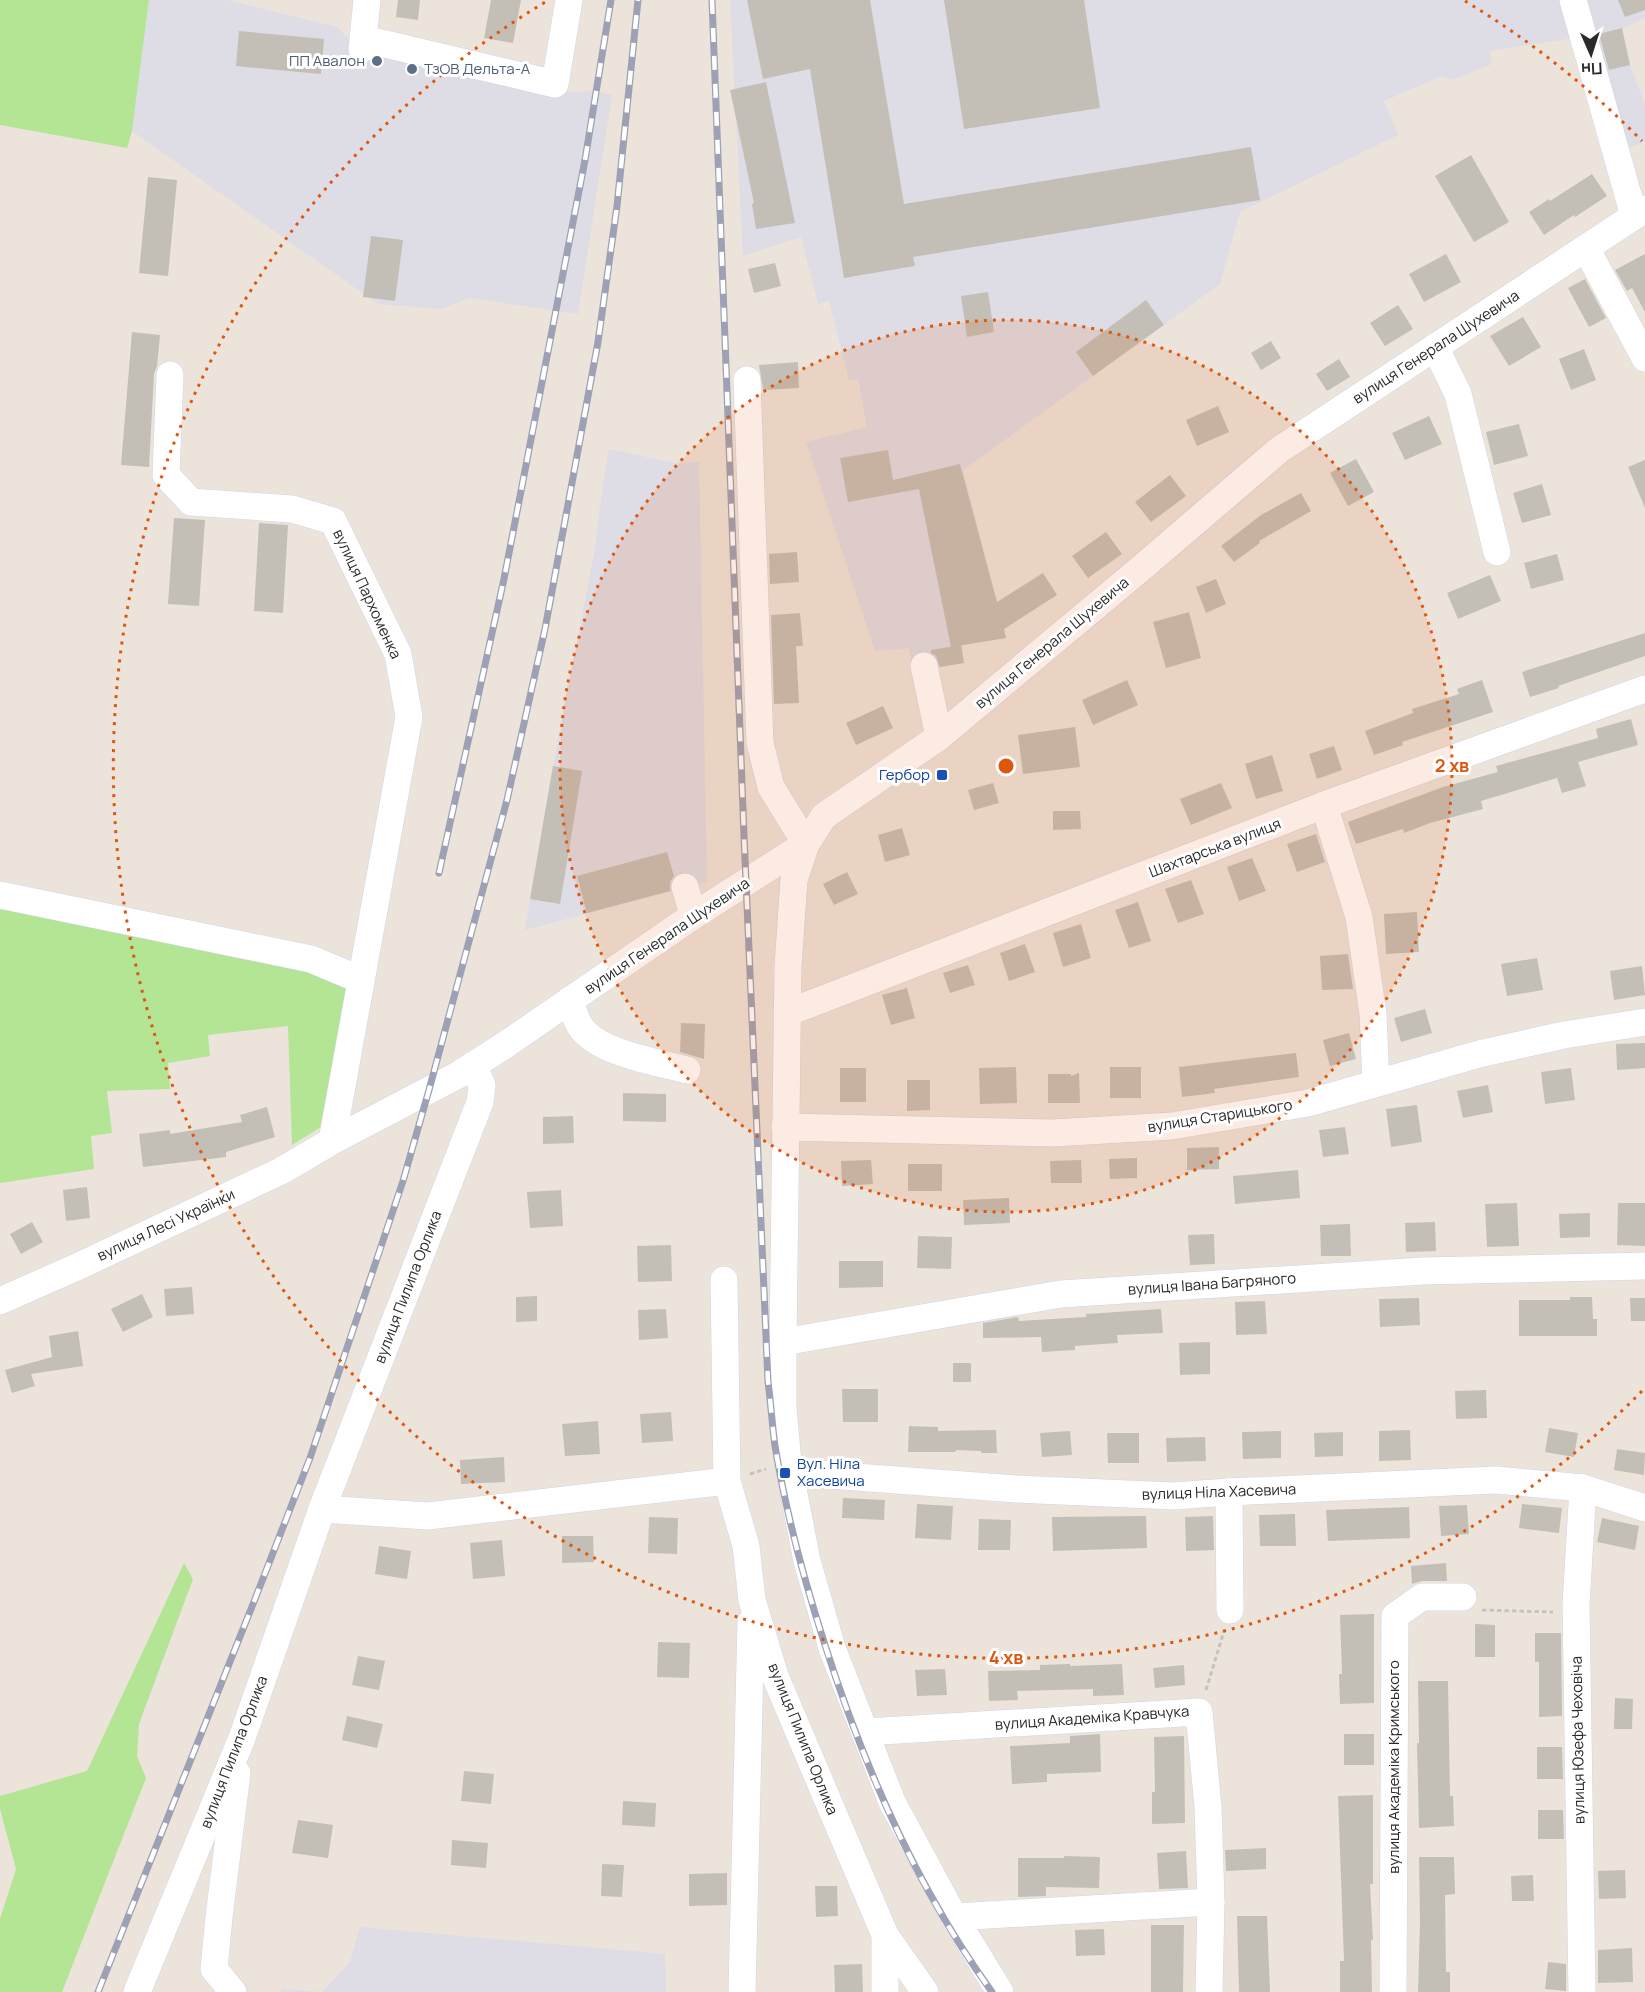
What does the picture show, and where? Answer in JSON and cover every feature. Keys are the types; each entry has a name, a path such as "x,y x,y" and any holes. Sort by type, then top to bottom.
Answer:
{"street":[{"path":"367,0 363,44 555,84 569,0"},
{"path":"1573,0 1640,213"},
{"name":"вулиця Генерала Шухевича","path":"330,1142 466,1070 693,916 806,844 824,816 939,737 1279,450 1640,213"},
{"path":"1586,248 1645,358"},
{"path":"1435,347 1458,394 1497,552"},
{"name":"вулиця Пархоменка","path":"170,375 166,475 191,502 292,509 333,521 398,654 409,717 330,1142"},
{"path":"747,380 760,743 771,787 806,844 794,880 787,1013 783,1408 789,1468 807,1561 832,1648 892,1802 954,1917 1000,1992"},
{"path":"924,666 939,737"},
{"name":"Шахтарська вулиця","path":"787,1013 1324,806 1645,689"},
{"path":"1324,806 1359,917 1373,1014 1376,1083"},
{"path":"685,887 693,916"},
{"path":"0,895 311,959 361,980"},
{"path":"570,1000 579,1026 590,1037 611,1049 687,1071"},
{"name":"вулиця Старицького","path":"785,1127 1053,1133 1172,1126 1308,1102 1479,1054 1564,1035 1645,1022"},
{"name":"вулиця Пилипа Орлика","path":"137,1992 242,1738 322,1509 480,1102 482,1085 466,1070"},
{"name":"вулиця Лесі Українки","path":"0,1300 79,1266 281,1171 330,1142"},
{"name":"вулиця Івана Багряного","path":"783,1342 1061,1294 1424,1271 1645,1266"},
{"name":"вулиця Пилипа Орлика","path":"724,1280 727,1481 746,1546 752,1600 775,1676 885,1935 885,1992"},
{"name":"вулиця Ніла Хасевича","path":"789,1468 1017,1489 1162,1496 1496,1480 1583,1488 1645,1508"},
{"path":"322,1509 428,1516 727,1481"},
{"name":"вулиця Юзефа Чеховіча","path":"1582,1992 1576,1612 1583,1488"},
{"path":"1229,1492 1230,1610"},
{"name":"вулиця Академіка Кримського","path":"1393,1992 1395,1616 1422,1597 1463,1597"},
{"path":"742,1992 752,1600"},
{"name":"вулиця Академіка Кравчука","path":"865,1732 1199,1712 1208,1807 1209,1992"},
{"path":"232,1992 214,1969 242,1738"},
{"path":"954,1917 1210,1902"},
{"path":"885,1935 925,1992"}],"path":[{"path":"727,1481 789,1468"},
{"path":"1463,1597 1470,1609 1509,1612 1576,1612"},
{"path":"1199,1712 1230,1610"}],"shaded area":[{"path":"149,0 227,0 337,27 358,49 554,93 595,91 612,95 578,314 469,298 442,309 378,304 132,131"},
{"path":"730,0 1645,0 1645,18 1622,29 1630,65 1645,105 1645,142 1607,156 1574,38 1489,51 1492,64 1452,80 1442,76 1384,101 1398,135 1240,212 1220,284 963,470 1006,638 962,645 964,663 934,668 913,668 909,648 875,651 806,442 867,427 858,379 849,380 829,301 818,304 801,237 743,256"},
{"path":"609,449 675,463 699,462 707,882 525,930 553,766 595,549"},
{"path":"360,1927 665,1954 666,1992 322,1992 350,1962"},
{"path":"281,1989 322,1992 281,1992"}],"green space":[{"path":"0,0 149,0 132,131 127,148 0,125"},
{"path":"0,895 349,975 329,1122 292,1145 288,1026 208,1035 210,1056 168,1063 170,1089 107,1091 112,1133 91,1136 94,1169 0,1183"},
{"path":"184,1563 193,1579 139,1724 137,1756 146,1778 62,1992 0,1992 0,1919 16,1869 0,1809 0,1796 87,1771"}],"building":[{"path":"398,0 420,0 418,20 396,17"},
{"path":"491,0 521,0 513,43 484,38"},
{"path":"747,0 870,0 904,204 1251,147 1260,200 913,257 915,266 844,278 810,69 763,79"},
{"path":"944,0 1084,0 1100,108 964,129"},
{"path":"1618,0 1645,0 1645,10 1625,17"},
{"path":"1622,28 1630,65 1609,70 1599,34"},
{"path":"239,31 324,39 321,74 236,66"},
{"path":"766,82 795,223 756,229 752,204 754,203 730,90"},
{"path":"1471,155 1509,222 1474,242 1435,176"},
{"path":"1592,174 1607,196 1544,235 1529,212"},
{"path":"148,177 177,180 168,276 139,273"},
{"path":"371,236 403,240 395,301 363,297"},
{"path":"1446,254 1461,282 1424,302 1409,274"},
{"path":"1645,254 1645,312 1632,288 1627,291 1615,270"},
{"path":"775,263 781,286 754,293 748,269"},
{"path":"1585,279 1606,318 1589,327 1568,288"},
{"path":"988,292 994,332 967,337 961,296"},
{"path":"1146,300 1164,325 1093,376 1076,352"},
{"path":"1398,305 1413,329 1385,346 1370,323"},
{"path":"1523,317 1541,347 1509,366 1490,336"},
{"path":"132,332 160,335 154,374 149,467 121,465"},
{"path":"1271,341 1281,358 1261,370 1251,353"},
{"path":"1584,349 1596,380 1571,390 1559,359"},
{"path":"1339,359 1350,377 1327,391 1316,374"},
{"path":"798,362 799,388 763,390 759,365"},
{"path":"1218,406 1229,432 1197,446 1186,420"},
{"path":"1429,416 1442,444 1405,460 1392,433"},
{"path":"1519,424 1528,456 1494,465 1486,432"},
{"path":"888,450 893,480 960,464 997,602 1043,573 1057,595 1004,629 1006,638 951,647 919,489 848,502 840,458"},
{"path":"1356,459 1374,492 1348,506 1330,473"},
{"path":"1645,460 1645,508 1628,467"},
{"path":"1170,475 1186,496 1151,522 1135,502"},
{"path":"1542,484 1551,515 1522,523 1513,493"},
{"path":"1301,493 1311,511 1259,541 1260,543 1234,562 1221,546 1261,515"},
{"path":"174,518 205,520 199,606 168,604"},
{"path":"259,523 288,525 283,613 254,611"},
{"path":"1106,532 1122,554 1088,578 1072,556"},
{"path":"797,552 799,582 770,584 769,554"},
{"path":"1557,554 1564,580 1531,589 1524,563"},
{"path":"1490,575 1501,601 1458,619 1447,593"},
{"path":"1216,579 1226,604 1206,613 1196,587"},
{"path":"1189,612 1201,658 1166,668 1153,622"},
{"path":"800,613 803,646 796,646 799,703 774,704 771,615"},
{"path":"1645,633 1645,656 1530,697 1522,672"},
{"path":"961,645 964,663 940,667 936,656 931,653 931,650"},
{"path":"1127,680 1138,705 1093,725 1082,700"},
{"path":"1482,680 1493,712 1402,742 1403,745 1374,755 1365,731 1413,713 1412,709 1459,694 1457,689"},
{"path":"883,706 893,728 856,745 846,723"},
{"path":"1631,719 1638,745 1578,762 1586,786 1562,793 1557,778 1481,801 1483,809 1430,823 1404,833 1403,829 1356,844 1348,822 1443,787 1498,772 1496,766 1598,738 1596,729"},
{"path":"1075,727 1080,767 1023,774 1018,735"},
{"path":"1334,746 1342,770 1317,779 1309,754"},
{"path":"1272,755 1283,791 1256,799 1245,764"},
{"path":"553,766 582,771 560,904 530,899"},
{"path":"993,783 999,803 974,810 968,790"},
{"path":"1221,783 1232,808 1191,825 1180,799"},
{"path":"1053,811 1080,811 1081,829 1053,830"},
{"path":"902,828 910,855 885,862 878,835"},
{"path":"1316,834 1325,862 1297,872 1287,844"},
{"path":"667,852 674,876 670,882 670,891 587,913 577,876"},
{"path":"1252,858 1266,891 1239,901 1227,867"},
{"path":"847,872 858,894 834,905 823,884"},
{"path":"1191,880 1204,914 1178,923 1165,889"},
{"path":"1138,902 1151,941 1129,948 1115,910"},
{"path":"1417,912 1419,952 1386,954 1384,914"},
{"path":"1081,924 1091,958 1063,967 1053,933"},
{"path":"1025,944 1035,972 1009,981 1000,953"},
{"path":"1348,954 1353,989 1322,990 1320,956"},
{"path":"1537,958 1543,990 1507,996 1501,964"},
{"path":"968,965 975,985 950,993 943,973"},
{"path":"1642,966 1645,995 1614,1000 1610,971"},
{"path":"907,988 915,1018 891,1025 882,995"},
{"path":"1425,1009 1432,1033 1401,1042 1394,1018"},
{"path":"681,1023 705,1024 704,1059 680,1052"},
{"path":"1349,1033 1356,1059 1330,1066 1323,1040"},
{"path":"1645,1043 1645,1068 1617,1070 1616,1044"},
{"path":"1296,1053 1299,1077 1214,1089 1215,1093 1182,1097 1179,1067"},
{"path":"1016,1067 1017,1103 980,1104 979,1068"},
{"path":"1110,1067 1141,1067 1141,1098 1110,1098"},
{"path":"840,1068 866,1068 866,1102 840,1102"},
{"path":"1571,1068 1575,1100 1545,1104 1541,1072"},
{"path":"1079,1073 1080,1103 1048,1103 1048,1074 1071,1074 1071,1076"},
{"path":"907,1080 930,1080 930,1110 907,1111"},
{"path":"1488,1085 1493,1112 1463,1118 1457,1091"},
{"path":"623,1093 666,1094 666,1122 623,1121"},
{"path":"1417,1105 1422,1142 1391,1147 1386,1109"},
{"path":"267,1107 275,1137 226,1152 226,1157 143,1167 139,1134 170,1130 170,1134 242,1122 240,1115"},
{"path":"573,1116 574,1143 543,1144 543,1117"},
{"path":"1345,1127 1349,1154 1323,1157 1319,1130"},
{"path":"1219,1147 1219,1169 1187,1170 1187,1148"},
{"path":"1137,1158 1137,1178 1110,1179 1109,1159"},
{"path":"871,1160 873,1184 842,1186 841,1161"},
{"path":"1081,1160 1082,1183 1051,1183 1050,1161"},
{"path":"908,1164 942,1164 942,1191 908,1191"},
{"path":"1298,1170 1300,1198 1235,1204 1233,1176"},
{"path":"87,1187 90,1218 66,1221 63,1190"},
{"path":"561,1190 563,1226 530,1228 527,1192"},
{"path":"1009,1198 1010,1223 964,1225 963,1200"},
{"path":"1517,1203 1519,1246 1487,1247 1485,1204"},
{"path":"1618,1203 1645,1203 1645,1246 1617,1245"},
{"path":"1590,1213 1590,1237 1560,1238 1559,1214"},
{"path":"32,1222 43,1242 21,1254 10,1234"},
{"path":"1435,1222 1436,1251 1406,1252 1405,1223"},
{"path":"1350,1224 1351,1256 1321,1256 1320,1225"},
{"path":"1214,1234 1215,1264 1190,1265 1188,1235"},
{"path":"918,1236 952,1237 951,1269 917,1268"},
{"path":"671,1245 672,1281 638,1282 637,1246"},
{"path":"839,1261 883,1261 883,1287 839,1288"},
{"path":"192,1287 194,1314 166,1316 164,1289"},
{"path":"142,1294 153,1317 123,1332 111,1309"},
{"path":"537,1296 537,1321 516,1322 516,1297"},
{"path":"1570,1297 1592,1297 1593,1319 1597,1319 1597,1336 1519,1336 1519,1300 1570,1300"},
{"path":"1419,1298 1420,1325 1380,1327 1379,1299"},
{"path":"1630,1298 1645,1298 1645,1321 1631,1321"},
{"path":"1265,1301 1267,1334 1236,1335 1235,1302"},
{"path":"666,1309 668,1338 639,1340 638,1310"},
{"path":"1161,1309 1163,1333 1117,1335 1118,1343 1075,1346 1075,1350 1042,1352 1041,1337 983,1338 983,1323 1018,1317 1019,1321"},
{"path":"78,1331 83,1366 31,1374 35,1386 12,1393 5,1370 52,1357 49,1336"},
{"path":"1210,1342 1210,1374 1180,1375 1179,1343"},
{"path":"953,1363 971,1363 971,1382 953,1382"},
{"path":"842,1389 878,1389 878,1422 843,1422"},
{"path":"1486,1390 1487,1418 1456,1419 1455,1391"},
{"path":"671,1412 673,1441 642,1443 640,1414"},
{"path":"598,1421 600,1454 565,1456 562,1424"},
{"path":"909,1426 938,1427 938,1431 996,1430 997,1453 956,1450 955,1452 908,1452"},
{"path":"1549,1428 1578,1433 1574,1457 1545,1452"},
{"path":"1410,1430 1411,1460 1379,1461 1379,1431"},
{"path":"1070,1431 1072,1455 1042,1457 1040,1433"},
{"path":"1281,1431 1281,1458 1243,1459 1242,1432"},
{"path":"1343,1432 1343,1456 1315,1457 1314,1433"},
{"path":"1107,1433 1139,1433 1139,1463 1108,1463"},
{"path":"1205,1437 1206,1461 1167,1462 1166,1438"},
{"path":"1617,1449 1645,1453 1644,1475 1614,1470"},
{"path":"504,1457 505,1482 461,1484 460,1460"},
{"path":"843,1498 885,1500 884,1520 842,1518"},
{"path":"917,1504 953,1506 951,1540 915,1538"},
{"path":"1522,1504 1562,1508 1559,1533 1519,1528"},
{"path":"1467,1505 1469,1534 1441,1536 1439,1506"},
{"path":"1409,1507 1410,1538 1328,1541 1326,1510"},
{"path":"1295,1514 1296,1546 1260,1546 1259,1515"},
{"path":"1146,1516 1147,1548 1053,1551 1052,1517"},
{"path":"1213,1516 1214,1550 1186,1551 1185,1517"},
{"path":"649,1517 678,1518 677,1554 648,1553"},
{"path":"1602,1518 1639,1526 1635,1550 1597,1542"},
{"path":"979,1519 1011,1520 1010,1550 978,1550"},
{"path":"562,1536 593,1536 594,1562 562,1563"},
{"path":"502,1540 505,1576 473,1579 470,1543"},
{"path":"379,1546 411,1551 407,1579 375,1574"},
{"path":"1446,1563 1447,1581 1422,1581 1412,1584 1411,1566"},
{"path":"1374,1614 1374,1703 1340,1704 1339,1674 1342,1674 1340,1615"},
{"path":"1475,1624 1495,1625 1495,1657 1475,1657"},
{"path":"1535,1633 1561,1633 1562,1716 1539,1717 1539,1662 1535,1662"},
{"path":"658,1642 690,1643 689,1678 657,1677"},
{"path":"358,1656 385,1661 379,1690 352,1685"},
{"path":"1070,1664 1070,1666 1122,1664 1124,1695 1093,1696 1093,1689 1017,1691 1018,1700 989,1701 988,1671 1040,1670 1040,1665"},
{"path":"1184,1665 1185,1685 1155,1688 1153,1668"},
{"path":"945,1669 947,1695 917,1696 915,1670"},
{"path":"1418,1681 1448,1681 1450,1796 1453,1796 1454,1826 1419,1828"},
{"path":"1615,1698 1633,1699 1632,1729 1614,1729"},
{"path":"347,1716 383,1724 377,1748 342,1740"},
{"path":"1100,1734 1101,1772 1047,1774 1047,1782 1012,1784 1010,1746 1070,1743 1070,1736"},
{"path":"1344,1734 1374,1734 1374,1765 1344,1765"},
{"path":"1184,1736 1185,1823 1152,1824 1152,1792 1155,1792 1154,1737"},
{"path":"1537,1747 1562,1747 1563,1779 1537,1779"},
{"path":"464,1771 494,1774 491,1804 461,1801"},
{"path":"1373,1795 1373,1884 1370,1884 1373,1940 1371,1940 1372,1992 1340,1992 1340,1961 1344,1961 1338,1796"},
{"path":"623,1801 656,1803 655,1827 622,1825"},
{"path":"1538,1810 1563,1810 1564,1839 1538,1839"},
{"path":"298,1820 333,1825 328,1858 292,1853"},
{"path":"452,1840 488,1843 486,1868 451,1865"},
{"path":"1266,1848 1266,1869 1226,1871 1225,1850"},
{"path":"1186,1851 1188,1888 1159,1889 1157,1853"},
{"path":"1064,1856 1100,1857 1099,1888 1046,1887 1046,1896 1018,1897 1018,1858 1064,1858"},
{"path":"1419,1857 1454,1857 1455,1894 1445,1895 1446,1972 1450,1972 1450,1992 1418,1992"},
{"path":"602,1864 624,1865 622,1897 601,1896"},
{"path":"1625,1870 1626,1898 1599,1899 1598,1871"},
{"path":"727,1873 727,1905 689,1906 689,1874"},
{"path":"1533,1875 1534,1901 1512,1901 1511,1876"},
{"path":"815,1886 837,1886 838,1916 816,1917"},
{"path":"1237,1916 1267,1916 1270,1992 1239,1992"},
{"path":"1151,1925 1184,1925 1183,1992 1151,1992"},
{"path":"1104,1929 1105,1955 1076,1956 1075,1930"},
{"path":"1632,1948 1633,1982 1598,1983 1598,1950"},
{"path":"1548,1962 1566,1964 1566,1991 1545,1989"},
{"path":"862,1964 863,1992 835,1992 834,1965"}],"railway":[{"path":"439,873 504,579 585,160 611,0"},
{"path":"98,1992 310,1458 403,1181 429,1090 507,800 545,629 598,342 617,206 638,0"},
{"path":"712,0 744,836 768,1382 775,1446 784,1496 803,1571 840,1691 857,1736 875,1781 916,1868 939,1911 992,1992"}],"place":[{"name":"ПП Авалон","path":"377,61"},
{"name":"ТзОВ Дельта-А","path":"412,69"},
{"name":"Гербор","path":"942,775"},
{"name":"Вул. Ніла Хасевича","path":"785,1473"}]}
